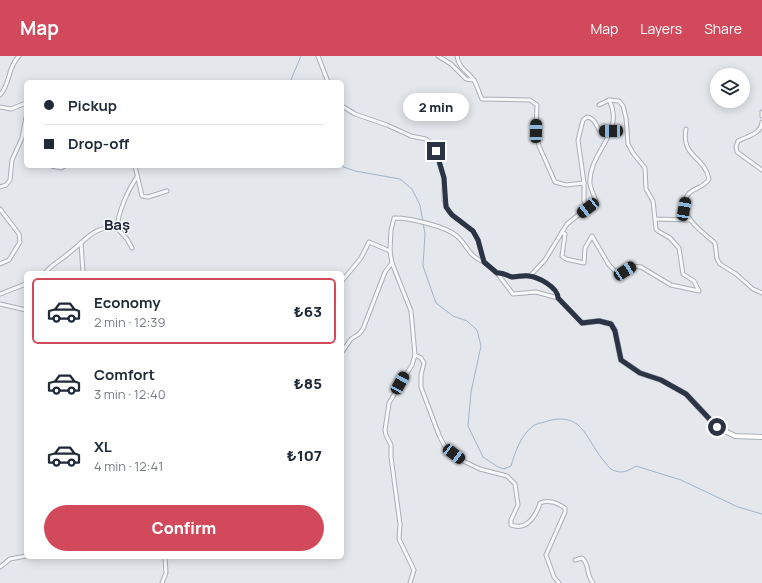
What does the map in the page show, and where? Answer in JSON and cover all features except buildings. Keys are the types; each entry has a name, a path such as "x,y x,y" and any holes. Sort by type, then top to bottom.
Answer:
{"street":[{"path":"0,95 6,87 10,69 19,56"},
{"path":"318,56 327,80"},
{"path":"438,56 451,64 466,79 474,80"},
{"path":"457,56 463,70 474,80 482,99 530,100 537,105 536,131 540,146 555,182 566,185 584,183"},
{"path":"530,276 545,260 567,224 596,201 590,184 594,164 614,126 614,110 609,100"},
{"path":"562,232 565,234 561,252 562,256 566,259 584,263 585,248 592,236 609,265 615,271 620,272 632,266 641,267 671,285 699,291 694,281 683,274 677,244 656,229 653,201 646,189 645,168 628,144 626,118 623,106 619,101 609,100 599,104"},
{"path":"0,107 12,109 24,104"},
{"path":"344,107 355,114 387,125 411,136 426,139 433,144 444,178 446,207 452,215 473,231 478,240 484,262"},
{"path":"588,208 584,201 584,183 578,140 583,120 587,117 591,118 599,130 611,131"},
{"path":"762,122 762,126 758,131 738,141 736,147 737,152 762,170"},
{"path":"0,187 10,180 12,160 22,138 24,128"},
{"path":"686,129 684,139 685,146 703,165 709,179 706,184 686,196 684,209 690,220 715,243 717,259 720,264 736,274 754,289 762,293"},
{"path":"135,168 142,196 148,197 167,191"},
{"path":"117,228 118,218 127,193 137,177"},
{"path":"0,209 19,234 20,242 9,260 0,264"},
{"path":"410,583 414,570 399,539 400,524 391,457 391,445 385,430 389,403 412,365 415,355 411,311 392,262 390,251 391,230 394,218 435,225 456,235 471,255 484,262 497,273 513,294 518,295 536,292 558,298"},
{"path":"655,219 690,220"},
{"path":"47,271 81,243 86,237 108,227 117,228 127,239 132,248"},
{"path":"344,279 361,258 369,242 390,251"},
{"path":"81,243 83,271"},
{"path":"344,349 351,339 359,334 363,329 385,272 392,262"},
{"path":"497,273 502,272 510,277 530,276 551,286 558,294 558,298 582,323 599,321 611,324 615,331 621,360 640,373 661,380 686,394 717,427 735,436 762,437"},
{"path":"0,294 24,285"},
{"path":"0,304 24,310"},
{"path":"415,355 421,358 424,363 421,375 421,387 439,436 444,445 461,460 480,469 507,476 515,484 518,505 511,520 511,525 516,527 530,522 536,515 540,503 545,501 551,501 565,508 565,512 546,555 554,577 559,583"},
{"path":"0,567 10,559 24,556"},
{"path":"575,560 582,558 585,561 587,576 593,583"},
{"path":"162,583 166,573 165,559"}],"waterway":[{"path":"291,80 301,56"},
{"path":"344,167 355,171 400,179 412,189 420,205 425,234 423,266 436,303 453,316 467,321 477,330 481,346 471,392 468,426 483,457 498,467 504,469 511,466 522,439 533,426 557,419 567,420 574,422 581,428 603,460 615,471 624,472 636,466 681,480 738,507 762,514"}],"district":[{"name":"Baş","path":"117,224"}],"route":[{"path":"436,151 444,178 444,200 448,212 466,224 473,231 478,240 484,262 487,266 497,273 502,272 510,277 530,276 551,286 558,294 558,298 582,323 599,321 611,324 615,331 621,360 640,373 661,380 686,394 717,427"}]}
